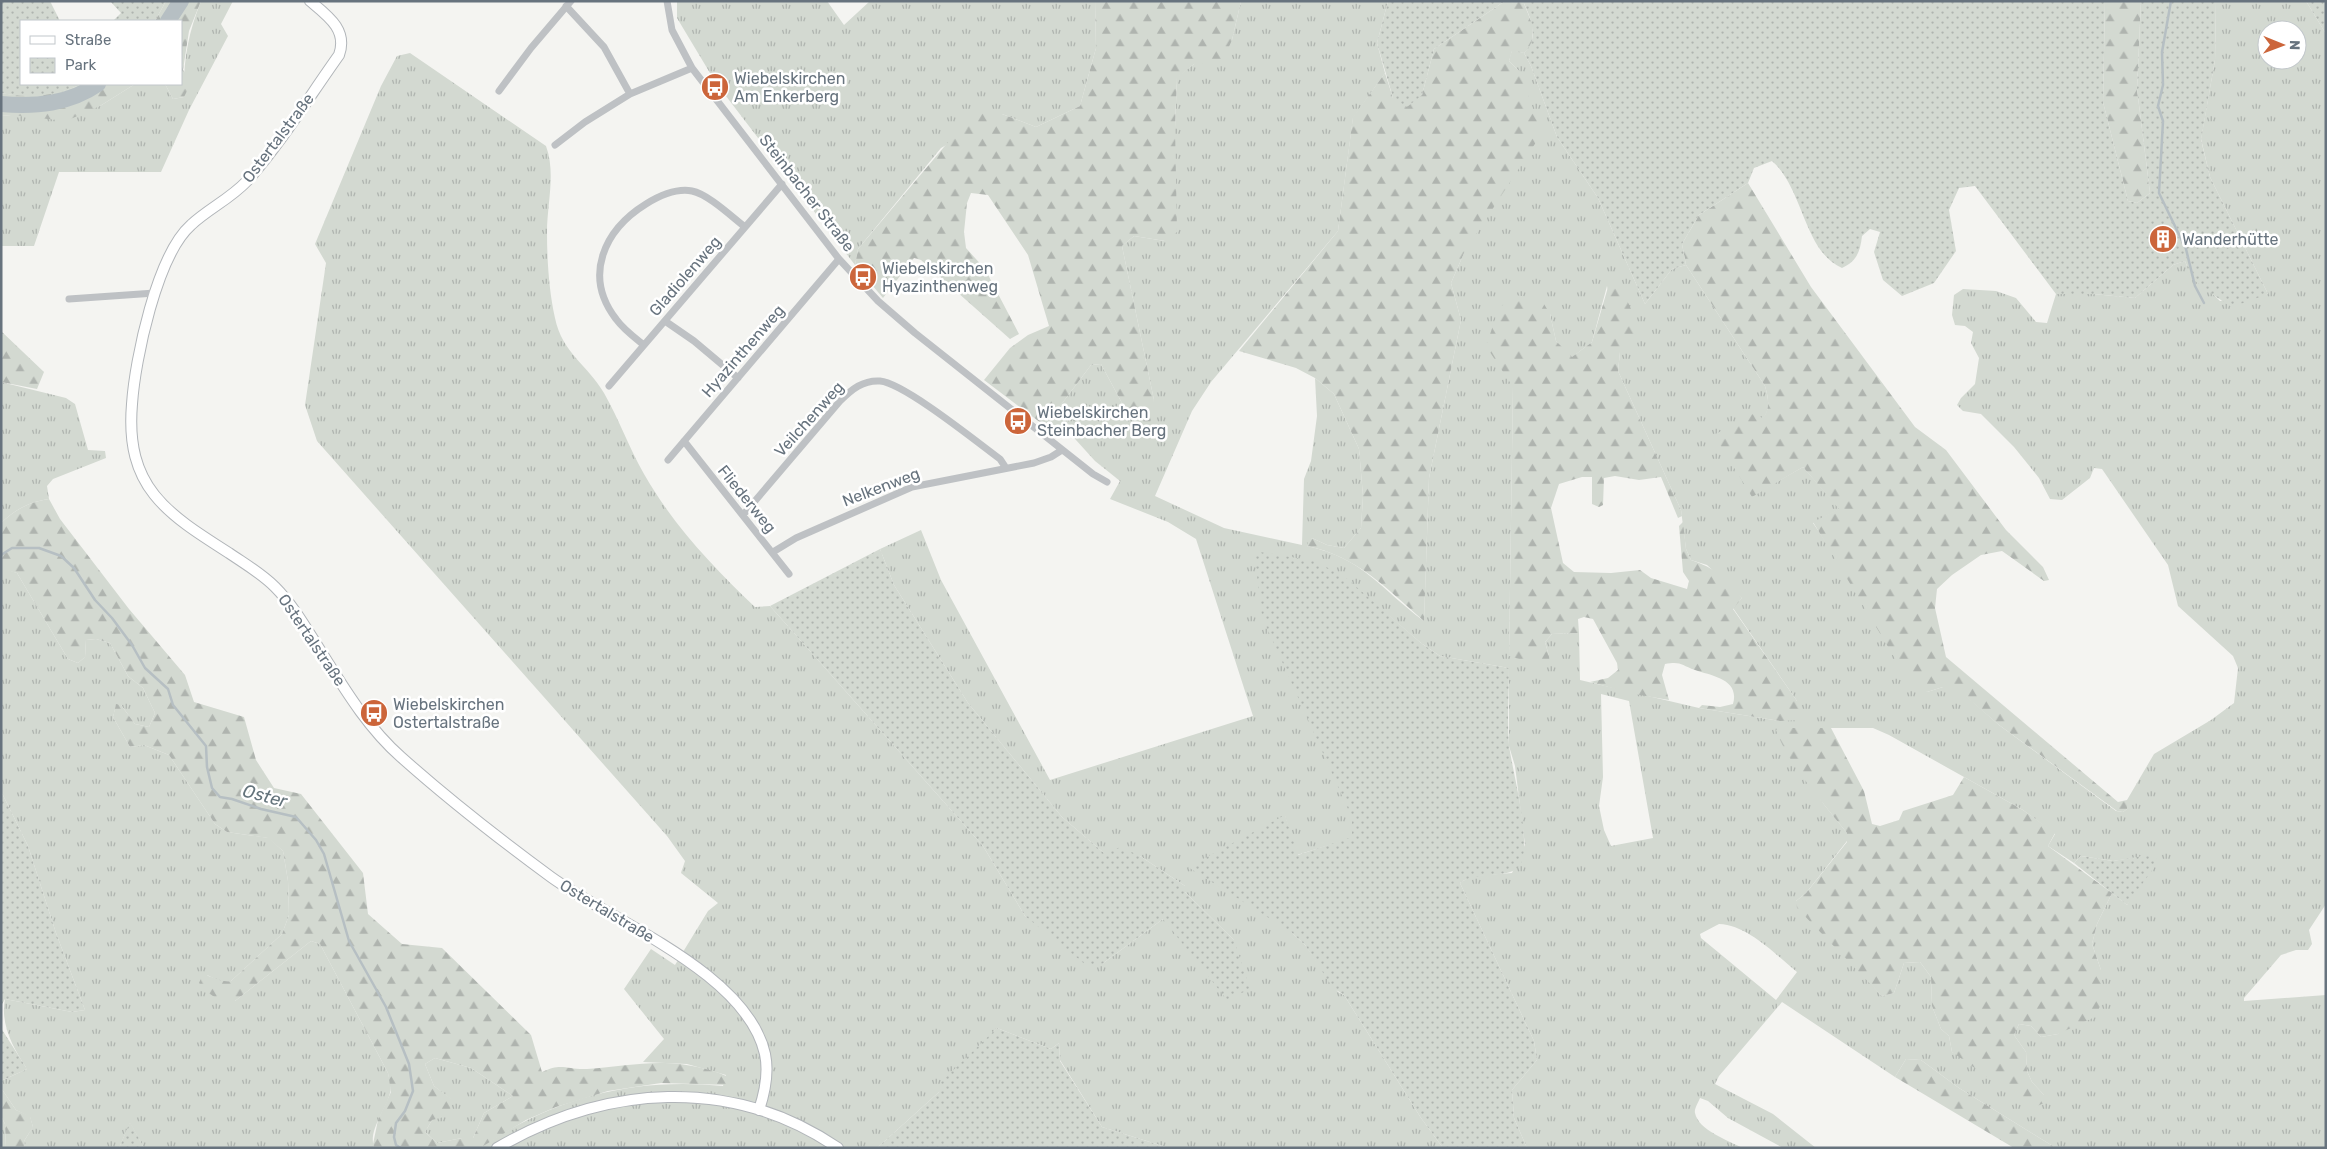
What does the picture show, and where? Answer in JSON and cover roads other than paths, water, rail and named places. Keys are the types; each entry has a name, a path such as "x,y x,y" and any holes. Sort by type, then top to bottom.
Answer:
{"main road":[{"name":"Ostertalstraße","path":"310,1 339,30 342,39 339,55 246,182 234,194 189,226 168,254 155,293 135,378 131,426 132,442 140,472 156,498 177,518 258,572 273,585 299,616 354,703 400,756 552,878 683,958 734,1000 755,1029 766,1055 766,1086 759,1110"},
{"path":"497,1148 535,1127 564,1115 622,1100 654,1096 724,1101 759,1110 806,1128 838,1148"}],"street":[{"name":"Steinbacher Straße","path":"668,1 672,30 692,68 839,259 878,301 915,333 1062,450 1107,482"},
{"path":"499,91 531,48 569,4 604,47 630,94"},
{"path":"555,145 585,122 630,94 692,68"},
{"name":"Gladiolenweg","path":"609,386 782,184"},
{"path":"644,345 624,330 615,319 609,309 600,283 602,256 607,242 616,229 627,217 654,199 669,193 686,190 699,193 745,227"},
{"name":"Hyazinthenweg","path":"668,460 839,259"},
{"path":"69,299 155,293"},
{"path":"665,321 694,340 738,378"},
{"name":"Veilchenweg","path":"743,515 850,390 867,382 888,382 906,392 1000,459 1006,468"},
{"name":"Fliederweg","path":"684,441 789,574"},
{"name":"Nelkenweg","path":"772,552 796,538 912,487 1034,463 1052,458 1062,450"}],"waterway":[{"path":"169,20 181,1"},
{"path":"2171,1 2162,52 2163,85 2158,106 2163,121 2159,193 2186,249 2195,286 2204,303"},
{"path":"1,104 27,105 52,103 76,96 96,85"},
{"name":"Oster","path":"1,555 12,548 39,548 61,556 74,568 95,600 112,618 132,645 145,668 168,689 173,705 206,746 207,767 212,788 220,797 296,817 316,840 324,854 349,941 386,1007 409,1064 413,1091 405,1111 396,1123 394,1137 396,1145 401,1148"}],"place":[{"name":"Wiebelskirchen Am Enkerberg","path":"715,87"},
{"name":"Wanderhütte","path":"2163,239"},
{"name":"Wiebelskirchen Hyazinthenweg","path":"863,277"},
{"name":"Wiebelskirchen Steinbacher Berg","path":"1018,421"},
{"name":"Wiebelskirchen Ostertalstraße","path":"374,713"}]}
